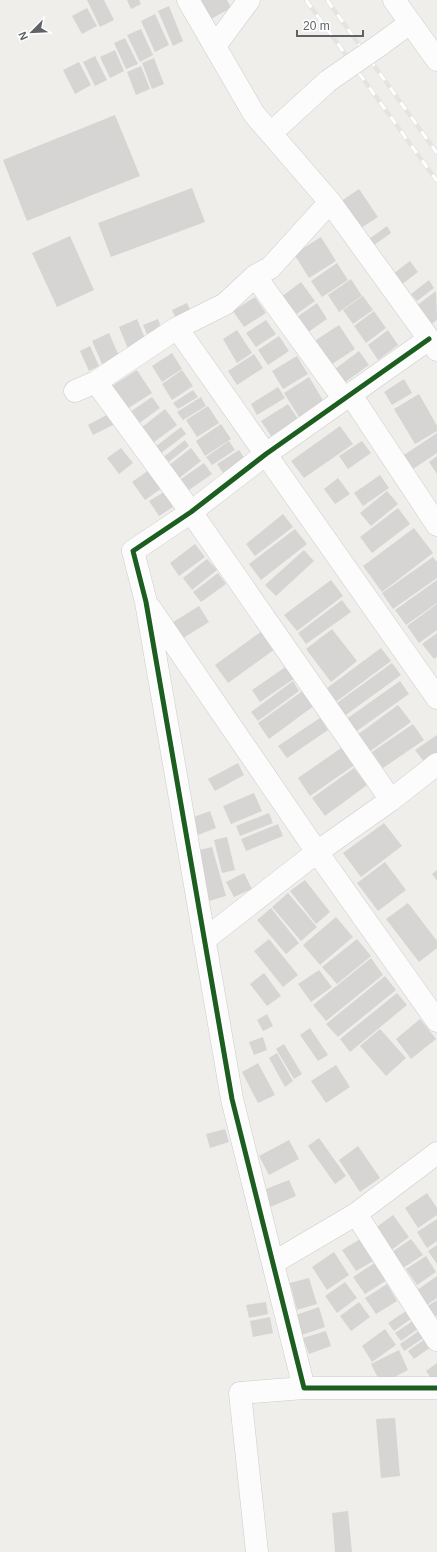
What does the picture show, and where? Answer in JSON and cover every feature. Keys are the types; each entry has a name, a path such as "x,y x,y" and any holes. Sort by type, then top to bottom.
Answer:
{"street":[{"path":"188,0 254,114 330,202 433,344 344,399 255,276"},
{"path":"215,46 248,0"},
{"path":"394,0 437,60"},
{"path":"271,133 328,81 410,23"},
{"path":"75,391 96,382 177,328 225,304 255,276 270,268 330,202"},
{"path":"177,328 437,698"},
{"path":"96,382 191,512 391,800"},
{"path":"304,1388 232,1099 146,602 133,551 191,512 266,454 351,395"},
{"path":"351,395 437,524"},
{"path":"146,602 317,852 437,1021"},
{"path":"204,940 317,852 391,800 437,764"},
{"path":"273,1263 356,1214 434,1163"},
{"path":"356,1214 437,1340"},
{"path":"257,1552 240,1393 304,1388 437,1388"}],"building":[{"path":"87,0 104,0 114,20 100,27"},
{"path":"127,0 139,0 141,4 131,9"},
{"path":"201,0 227,0 231,8 211,19"},
{"path":"169,6 183,41 173,46 158,11"},
{"path":"87,8 97,26 82,34 72,16"},
{"path":"155,14 169,45 155,52 141,21"},
{"path":"141,29 153,55 140,62 127,35"},
{"path":"125,38 138,64 126,69 114,43"},
{"path":"115,50 124,71 110,78 100,57"},
{"path":"95,56 107,80 95,86 83,62"},
{"path":"154,58 164,84 152,89 142,63"},
{"path":"79,62 91,85 75,94 63,70"},
{"path":"141,66 150,89 136,95 127,72"},
{"path":"115,115 140,176 27,221 3,160"},
{"path":"192,188 205,222 111,257 98,223"},
{"path":"359,189 378,217 358,230 340,202"},
{"path":"387,226 391,233 374,245 369,239"},
{"path":"70,236 94,290 57,307 32,253"},
{"path":"321,237 336,261 309,278 294,254"},
{"path":"410,261 418,272 401,285 393,274"},
{"path":"337,263 348,280 322,297 311,281"},
{"path":"351,279 362,296 339,312 328,295"},
{"path":"429,280 434,288 417,301 411,294"},
{"path":"301,282 315,301 291,318 277,300"},
{"path":"436,291 437,320 430,325 416,306"},
{"path":"363,296 373,310 353,324 343,310"},
{"path":"255,297 266,313 244,327 233,311"},
{"path":"187,303 193,316 178,323 172,310"},
{"path":"317,303 327,319 304,335 294,319"},
{"path":"374,311 386,328 366,343 354,326"},
{"path":"137,319 147,343 129,351 119,327"},
{"path":"158,319 163,333 149,339 143,325"},
{"path":"266,320 276,334 256,347 246,333"},
{"path":"339,325 355,349 329,366 313,342"},
{"path":"237,330 252,353 237,363 223,339"},
{"path":"388,330 398,345 378,360 368,345"},
{"path":"109,333 119,356 102,364 92,341"},
{"path":"279,336 289,351 268,365 258,350"},
{"path":"90,346 99,366 89,371 80,351"},
{"path":"359,351 369,365 341,385 331,372"},
{"path":"172,353 182,369 162,382 152,366"},
{"path":"254,354 263,368 237,385 228,371"},
{"path":"297,356 308,374 283,389 272,371"},
{"path":"137,370 152,393 127,409 112,386"},
{"path":"182,370 193,386 172,400 162,384"},
{"path":"309,377 324,402 299,417 284,393"},
{"path":"404,379 412,393 392,405 384,392"},
{"path":"278,387 285,398 257,415 251,404"},
{"path":"193,390 198,397 178,409 173,403"},
{"path":"419,394 437,426 437,431 415,444 394,409"},
{"path":"152,397 160,408 138,424 130,412"},
{"path":"201,397 206,406 183,420 177,412"},
{"path":"288,404 298,419 271,436 261,421"},
{"path":"208,406 219,423 197,437 186,420"},
{"path":"165,409 177,425 153,443 141,428"},
{"path":"110,413 115,424 93,435 88,425"},
{"path":"221,424 231,439 205,456 196,441"},
{"path":"340,426 353,444 304,478 291,461"},
{"path":"181,427 186,434 160,454 155,447"},
{"path":"437,433 437,453 407,473 398,459"},
{"path":"185,440 189,446 165,465 161,459"},
{"path":"229,441 235,450 212,465 206,457"},
{"path":"362,441 371,453 348,469 339,456"},
{"path":"121,448 133,463 119,474 107,458"},
{"path":"191,448 201,461 178,479 168,466"},
{"path":"239,450 245,459 223,473 217,464"},
{"path":"437,456 437,474 429,462"},
{"path":"204,463 212,474 189,490 181,479"},
{"path":"149,470 162,488 145,500 132,482"},
{"path":"380,475 389,488 363,506 354,493"},
{"path":"338,478 350,494 335,504 324,489"},
{"path":"387,491 398,504 371,526 360,513"},
{"path":"164,492 173,507 159,516 149,501"},
{"path":"398,508 410,524 372,553 360,537"},
{"path":"283,514 293,527 255,556 246,544"},
{"path":"414,528 433,553 382,592 363,566"},
{"path":"295,529 307,544 261,580 249,564"},
{"path":"195,544 205,557 179,576 170,563"},
{"path":"304,550 314,561 276,596 265,585"},
{"path":"433,557 437,562 437,578 393,609 382,593"},
{"path":"207,559 217,570 192,590 183,578"},
{"path":"218,573 226,584 201,602 193,592"},
{"path":"331,580 343,596 297,631 284,615"},
{"path":"437,580 437,603 406,625 395,610"},
{"path":"342,600 351,612 306,644 298,633"},
{"path":"437,604 437,630 419,643 407,626"},
{"path":"199,606 209,622 180,640 170,624"},
{"path":"332,629 357,661 331,682 306,649"},
{"path":"262,631 275,649 228,683 215,665"},
{"path":"437,633 437,657 434,659 422,644"},
{"path":"381,648 391,661 333,704 323,691"},
{"path":"392,663 401,675 343,717 334,705"},
{"path":"287,666 295,678 260,702 252,690"},
{"path":"293,681 299,691 258,721 251,712"},
{"path":"400,681 409,694 354,733 345,720"},
{"path":"304,690 315,705 269,739 258,723"},
{"path":"398,705 411,722 369,752 357,735"},
{"path":"320,718 328,730 287,758 278,746"},
{"path":"413,724 424,740 383,768 372,752"},
{"path":"437,735 437,753 424,762 415,750"},
{"path":"344,746 356,764 310,796 298,778"},
{"path":"238,763 244,775 215,791 208,779"},
{"path":"354,768 367,785 325,816 312,798"},
{"path":"254,793 262,811 231,824 223,806"},
{"path":"210,811 216,828 198,835 191,818"},
{"path":"269,813 273,823 240,836 236,826"},
{"path":"384,823 402,846 361,877 343,853"},
{"path":"278,824 283,836 246,851 241,839"},
{"path":"227,837 235,870 222,873 214,840"},
{"path":"212,847 226,896 209,901 195,851"},
{"path":"385,862 406,890 378,911 357,883"},
{"path":"437,870 437,881 432,874"},
{"path":"244,873 252,889 234,897 226,882"},
{"path":"305,880 330,912 316,924 290,891"},
{"path":"288,893 317,927 301,941 272,907"},
{"path":"408,903 437,941 437,948 419,962 386,919"},
{"path":"271,908 299,943 286,954 257,920"},
{"path":"336,917 353,937 320,965 303,945"},
{"path":"269,939 298,975 283,987 254,951"},
{"path":"357,939 371,956 337,984 322,967"},
{"path":"371,958 383,975 326,1021 313,1005"},
{"path":"319,970 332,987 311,1002 298,984"},
{"path":"264,973 281,996 267,1006 250,984"},
{"path":"385,976 396,990 338,1037 326,1024"},
{"path":"397,993 407,1005 350,1052 340,1039"},
{"path":"267,1014 273,1026 263,1031 257,1020"},
{"path":"420,1019 436,1039 411,1059 396,1039"},
{"path":"310,1028 328,1055 318,1061 300,1035"},
{"path":"380,1029 406,1058 386,1076 360,1046"},
{"path":"263,1037 267,1050 254,1055 249,1042"},
{"path":"284,1044 302,1074 294,1079 276,1049"},
{"path":"277,1053 293,1081 285,1087 269,1058"},
{"path":"258,1063 275,1095 258,1103 242,1072"},
{"path":"336,1065 350,1087 326,1103 311,1081"},
{"path":"225,1129 229,1142 210,1148 206,1134"},
{"path":"319,1138 346,1176 335,1184 308,1146"},
{"path":"289,1140 299,1159 269,1175 259,1156"},
{"path":"358,1146 380,1178 360,1192 339,1160"},
{"path":"289,1180 296,1196 268,1208 261,1191"},
{"path":"427,1193 437,1208 437,1215 418,1228 405,1208"},
{"path":"393,1215 409,1237 386,1254 370,1232"},
{"path":"437,1219 437,1241 427,1248 417,1232"},
{"path":"362,1238 375,1260 356,1271 342,1250"},
{"path":"411,1239 423,1255 400,1270 389,1254"},
{"path":"437,1245 437,1264 428,1251"},
{"path":"334,1252 349,1275 327,1290 312,1267"},
{"path":"426,1256 436,1272 417,1285 406,1269"},
{"path":"376,1262 387,1280 365,1294 353,1277"},
{"path":"437,1276 437,1298 427,1305 417,1290"},
{"path":"309,1278 317,1304 297,1310 290,1283"},
{"path":"345,1282 357,1298 337,1313 325,1296"},
{"path":"387,1284 397,1301 376,1314 365,1298"},
{"path":"437,1300 437,1315 433,1318 426,1307"},
{"path":"266,1302 268,1314 249,1318 246,1305"},
{"path":"359,1302 370,1317 351,1331 340,1316"},
{"path":"319,1307 325,1327 299,1336 293,1316"},
{"path":"406,1311 411,1319 394,1331 388,1323"},
{"path":"270,1317 273,1333 253,1337 250,1321"},
{"path":"414,1320 419,1328 401,1341 395,1333"},
{"path":"423,1328 428,1335 404,1351 400,1344"},
{"path":"385,1329 396,1345 372,1362 362,1346"},
{"path":"326,1331 331,1346 309,1354 303,1338"},
{"path":"425,1339 431,1347 414,1359 408,1351"},
{"path":"399,1350 408,1370 381,1384 371,1364"},
{"path":"437,1363 437,1382 435,1384 426,1371"},
{"path":"395,1418 400,1476 381,1478 376,1419"},
{"path":"348,1511 352,1552 335,1552 332,1513"}],"railway":[{"path":"306,0 437,181"},
{"path":"327,0 437,153"}],"cycle path":[{"path":"429,339 266,454 191,512 133,551 146,602 232,1099 304,1388 437,1388"}]}
